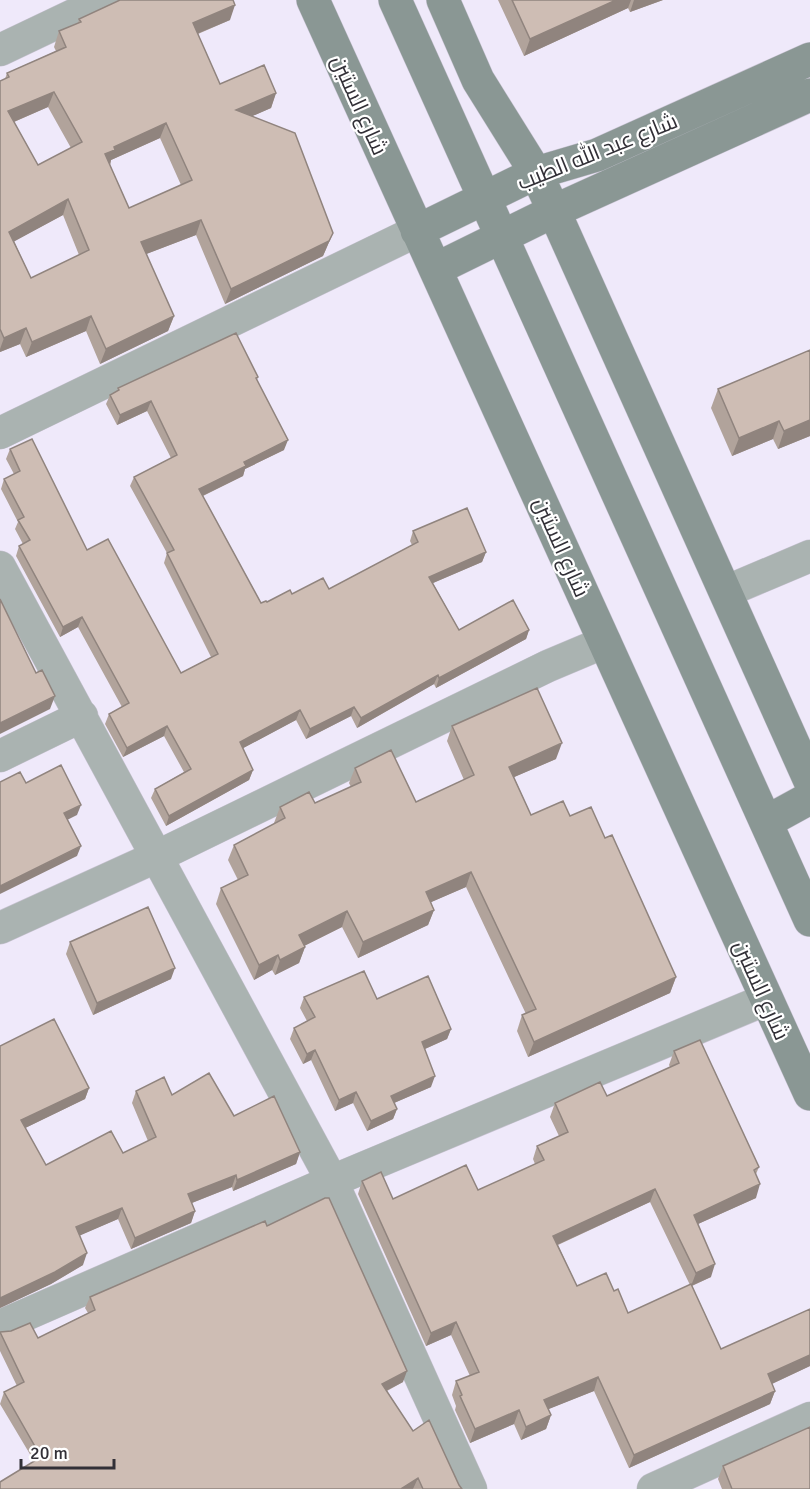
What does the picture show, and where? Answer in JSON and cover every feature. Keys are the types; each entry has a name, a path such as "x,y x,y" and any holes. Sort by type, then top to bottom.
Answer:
{"main road":[{"name":"شارع الستين","path":"313,0 810,1094"},
{"path":"395,0 810,920"},
{"path":"443,0 478,80 536,173 554,211 810,781"},
{"name":"شارع عبد الله الطيب","path":"417,231 536,173 597,155 810,59"},
{"name":"شارع عبد الله الطيب","path":"436,268 554,211 810,95"},
{"path":"766,822 810,798"}],"street":[{"path":"0,50 105,0"},
{"path":"0,433 417,231"},
{"path":"725,592 810,556"},
{"path":"0,567 332,1181 471,1489"},
{"path":"0,928 158,856 548,666 605,642"},
{"path":"0,756 82,716"},
{"path":"0,1326 332,1181 767,999"},
{"path":"654,1489 810,1418"}],"building":[{"path":"120,0 233,0 235,5 193,23 220,84 264,65 276,93 236,110 295,133 333,233 329,241 231,289 201,220 141,242 174,316 106,349 91,316 32,342 26,328 4,338 0,329 0,81 9,77 7,73 66,47 59,31 81,22 79,19","holes":["54,92 82,142 38,165 8,111","166,123 192,180 129,208 105,154 115,150 114,147","68,199 89,250 31,278 9,232"]},
{"path":"512,0 616,0 530,39"},
{"path":"236,333 288,440 244,462 246,466 199,489 261,603 290,590 292,594 323,578 329,589 418,542 413,531 467,508 486,552 429,577 459,630 513,600 529,630 439,678 438,675 361,718 354,707 310,729 300,710 240,742 253,770 169,816 155,789 191,769 167,726 127,748 109,714 129,703 82,617 63,627 19,546 30,540 18,520 24,517 4,479 20,471 10,449 32,439 87,550 108,539 181,673 218,654 167,553 174,550 134,477 177,455 151,401 120,415 110,395 119,390 118,388"},
{"path":"810,350 810,420 784,431 779,421 739,438 718,389"},
{"path":"0,599 36,673 42,670 55,696 0,723"},
{"path":"537,688 562,743 509,767 531,815 563,801 570,816 591,807 605,838 612,835 676,977 534,1042 522,1015 536,1009 471,872 426,892 434,910 363,942 347,911 299,935 305,947 280,960 278,955 259,965 221,888 248,875 234,845 285,818 280,807 309,792 315,803 361,782 355,768 391,750 416,802 474,775 452,726"},
{"path":"61,765 81,805 64,813 81,846 0,886 0,782 20,772 26,783"},
{"path":"148,907 175,968 97,1003 70,942"},
{"path":"364,971 377,999 428,976 451,1029 422,1042 435,1076 391,1096 397,1109 371,1121 356,1092 339,1100 315,1050 307,1054 294,1028 315,1017 304,997"},
{"path":"54,1019 89,1088 21,1120 46,1165 111,1131 123,1153 156,1137 136,1091 164,1077 172,1095 209,1073 234,1116 274,1096 300,1152 237,1180 236,1175 188,1194 195,1211 135,1238 122,1208 76,1227 87,1253 55,1272 0,1298 0,1046"},
{"path":"700,1040 759,1167 754,1170 760,1184 694,1215 715,1264 696,1273 655,1189 553,1236 577,1286 606,1273 614,1291 618,1289 628,1313 691,1284 721,1349 810,1309 810,1355 768,1374 775,1391 634,1455 598,1377 544,1400 551,1415 526,1427 519,1410 475,1429 460,1396 462,1395 456,1381 479,1372 456,1322 431,1333 362,1181 381,1172 393,1199 466,1165 478,1190 544,1160 537,1146 568,1132 555,1103 600,1082 607,1096 679,1063 674,1051"},
{"path":"329,1198 407,1371 382,1384 413,1431 429,1420 462,1489 423,1489 418,1478 401,1489 0,1489 0,1482 41,1457 4,1392 24,1382 0,1332 11,1331 30,1323 38,1338 95,1310 90,1297 265,1221 267,1226"},
{"path":"810,1427 810,1489 732,1489 723,1466"}]}
